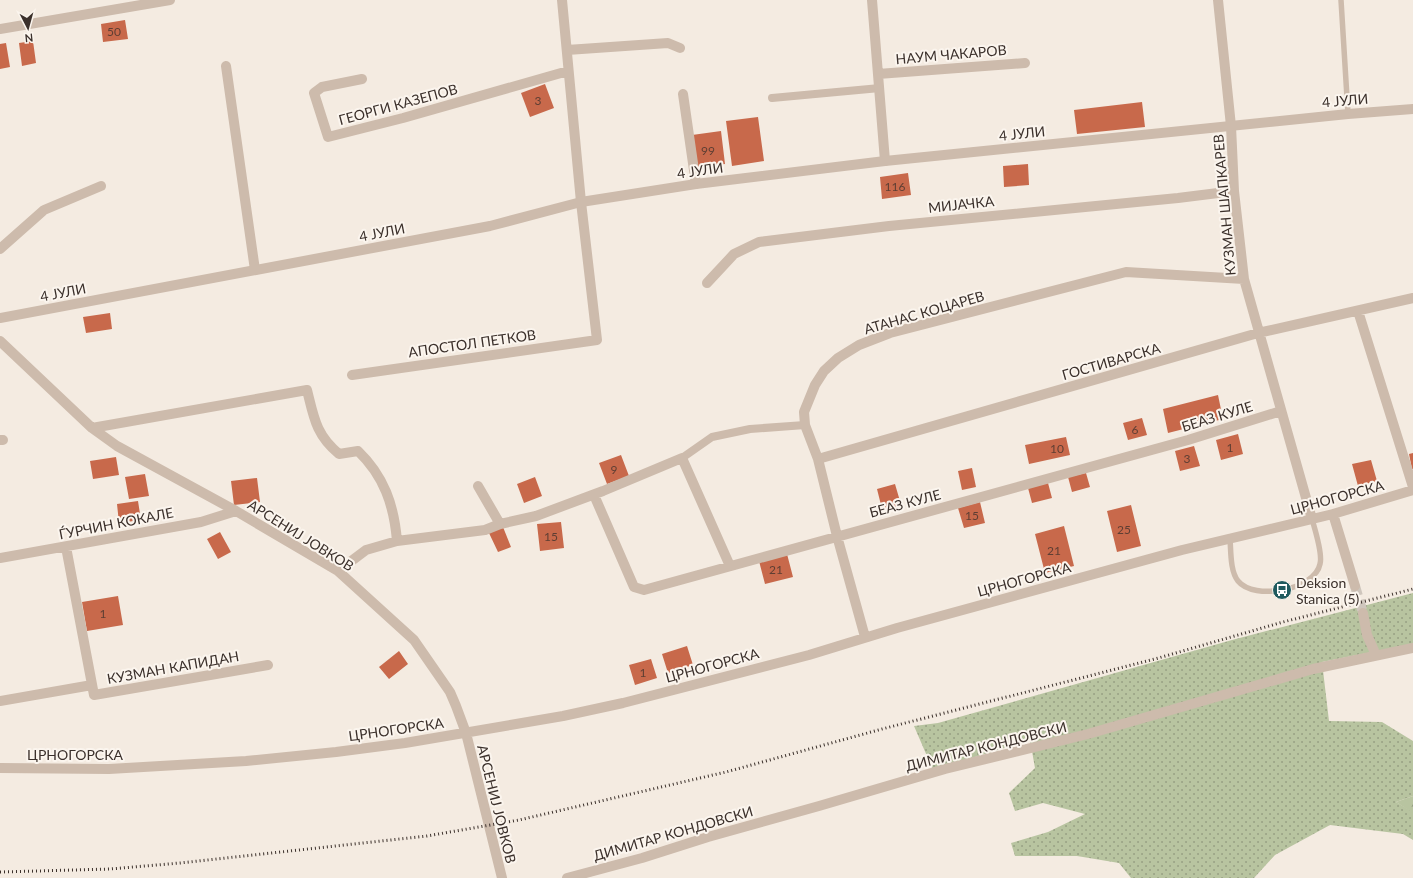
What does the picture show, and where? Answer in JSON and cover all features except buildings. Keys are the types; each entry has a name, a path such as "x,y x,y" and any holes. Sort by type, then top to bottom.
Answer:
{"street":[{"path":"0,29 170,0"},
{"path":"562,0 580,202"},
{"name":"НАУМ ЧАКАРОВ","path":"872,0 885,161"},
{"name":"КУЗМАН ШАПКАРЕВ","path":"1218,0 1231,126 1234,191 1244,279 1258,333 1312,519"},
{"path":"567,50 668,43 680,48"},
{"name":"НАУМ ЧАКАРОВ","path":"878,74 1025,63"},
{"path":"226,66 255,270"},
{"name":"ГЕОРГИ КАЗЕПОВ","path":"362,79 322,87 314,93 328,137 403,118 568,71"},
{"path":"772,98 880,88"},
{"path":"683,94 696,184"},
{"name":"4 ЈУЛИ","path":"0,318 490,226 580,202 696,184 885,161 1348,114 1413,109"},
{"path":"0,249 44,210 101,186"},
{"name":"МИЈАЧКА","path":"707,283 734,254 759,242 889,226 1178,198 1234,191"},
{"name":"АПОСТОЛ ПЕТКОВ","path":"352,375 597,340 580,202"},
{"name":"АТАНАС КОЦАРЕВ","path":"865,637 837,536 818,459 805,425 804,412 815,385 824,371 838,358 859,345 890,333 1126,272 1244,279"},
{"name":"ГОСТИВАРСКА","path":"818,459 1258,333 1413,298"},
{"path":"1358,311 1413,489"},
{"name":"АРСЕНИЈ ЈОВКОВ","path":"0,341 92,428 117,446 236,511 338,571 414,640 450,692 466,733 502,878"},
{"path":"92,428 307,390 316,428 330,447 339,454 358,451 373,465 391,505 397,541"},
{"name":"БЕАЗ КУЛЕ","path":"594,495 634,587 638,590 644,590 1188,440 1281,411"},
{"path":"338,571 366,550 397,541 485,530 500,524 536,516 594,495 682,458 712,437 750,429 805,425"},
{"path":"682,458 730,566"},
{"path":"478,486 500,524"},
{"name":"ЦРНОГОРСКА","path":"0,768 109,769 246,761 336,752 466,733 563,716 623,703 809,655 865,637 1230,539 1333,514 1413,489"},
{"name":"ЃУРЧИН КОКАЛЕ","path":"0,558 201,522 236,511"},
{"path":"1333,514 1355,586"},
{"name":"КУЗМАН КАПИДАН","path":"66,547 94,695 268,664"},
{"path":"1363,613 1367,635 1376,655"},
{"name":"ДИМИТАР КОНДОВСКИ","path":"567,878 642,858 708,837 945,769 1088,734 1313,669 1413,648"},
{"name":"КУЗМАН КАПИДАН","path":"0,701 92,685"}],"lane":[{"path":"1341,0 1348,114"},
{"path":"1230,539 1234,574 1244,586 1257,591 1287,590 1302,584 1315,576 1321,564 1312,519"}],"green space":[{"path":"1413,593 1413,644 1322,662 1329,721 1382,722 1413,741 1413,796 1396,802 1413,812 1413,840 1403,834 1330,825 1275,855 1254,878 1131,878 1119,863 1077,856 1015,856 1011,843 1048,832 1085,814 1043,803 1015,811 1009,793 1035,768 1030,740 933,770 914,726 938,723 1232,640"},
{"path":"1413,796 1413,813 1396,802"}],"tunnel":[{"path":"1355,586 1363,613"}],"railway":[{"path":"0,872 110,869 180,863 427,836 519,820 726,772 882,729 1155,659 1283,622 1413,589"}],"place":[{"name":"Deksion Stanica (5)","path":"1282,590"}]}
